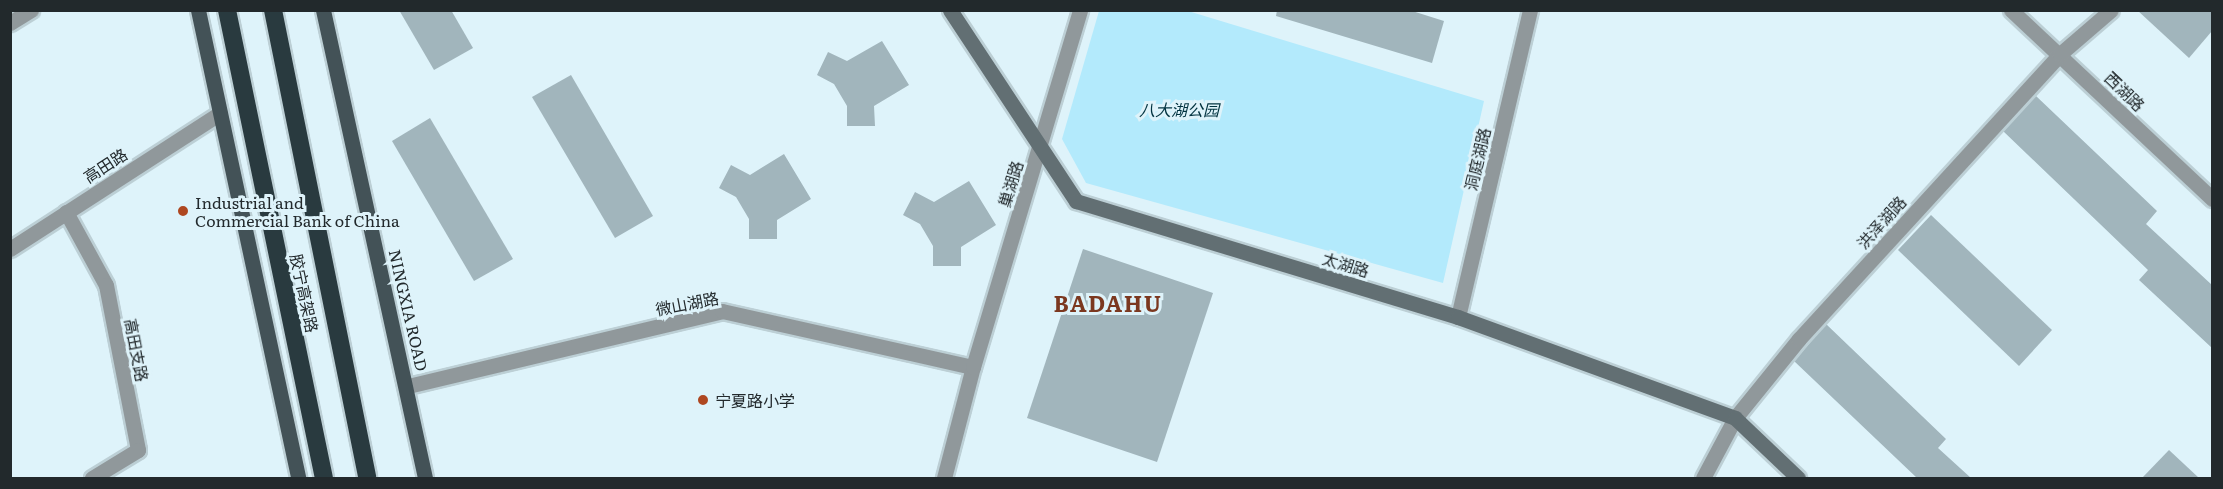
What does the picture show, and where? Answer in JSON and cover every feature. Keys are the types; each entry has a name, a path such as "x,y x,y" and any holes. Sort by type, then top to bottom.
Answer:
{"highway":[{"name":"胶宁高架路","path":"227,10 324,478"},
{"name":"胶宁高架路","path":"273,10 367,478"}],"main road":[{"path":"198,10 298,478"},
{"name":"NINGXIA ROAD","path":"323,10 408,386 425,478"}],"street":[{"path":"10,23 31,10"},
{"name":"太湖路","path":"950,10 1076,201 1458,317 1735,418 1798,478"},
{"name":"巢湖路","path":"944,478 973,367 1080,10"},
{"name":"洞庭湖路","path":"1458,317 1530,10"},
{"name":"西湖路","path":"2011,10 2212,199"},
{"name":"洪泽湖路","path":"1703,478 1735,418 1799,339 2060,54 2111,10"},
{"name":"高田路","path":"10,249 220,113"},
{"name":"高田支路","path":"66,212 106,285 138,450 92,478"},
{"name":"微山湖路","path":"408,386 722,311 973,367"}],"green space":[{"name":"八大湖公园","path":"1099,11 1188,11 1484,101 1443,283 1086,183 1062,139"}],"building":[{"path":"399,10 451,10 473,48 434,70"},
{"path":"1277,10 1409,10 1444,21 1432,63 1276,16"},
{"path":"2137,10 2212,10 2212,31 2189,58"},
{"path":"882,41 909,85 874,106 875,126 847,126 847,106 834,84 817,75 828,52 847,61"},
{"path":"571,75 653,216 615,238 532,97"},
{"path":"2036,96 2157,211 2146,224 2212,285 2212,348 2139,280 2148,270 2003,131"},
{"path":"430,118 513,259 474,281 392,141"},
{"path":"784,154 811,199 777,220 777,239 749,239 749,219 736,197 719,188 731,165 750,175"},
{"path":"969,181 996,225 961,247 961,266 933,266 933,246 920,224 903,215 915,192 934,202"},
{"path":"1931,215 2052,330 2019,366 1898,250"},
{"path":"1083,249 1213,293 1157,462 1027,418"},
{"path":"1826,324 1946,439 1938,448 1971,478 1917,478 1794,361"},
{"path":"2169,450 2199,478 2142,478"}],"place":[{"name":"Industrial and Commercial Bank of China","path":"183,211"},
{"name":"宁夏路小学","path":"703,400"}],"district":[{"name":"BADAHU","path":"1108,303"}]}
